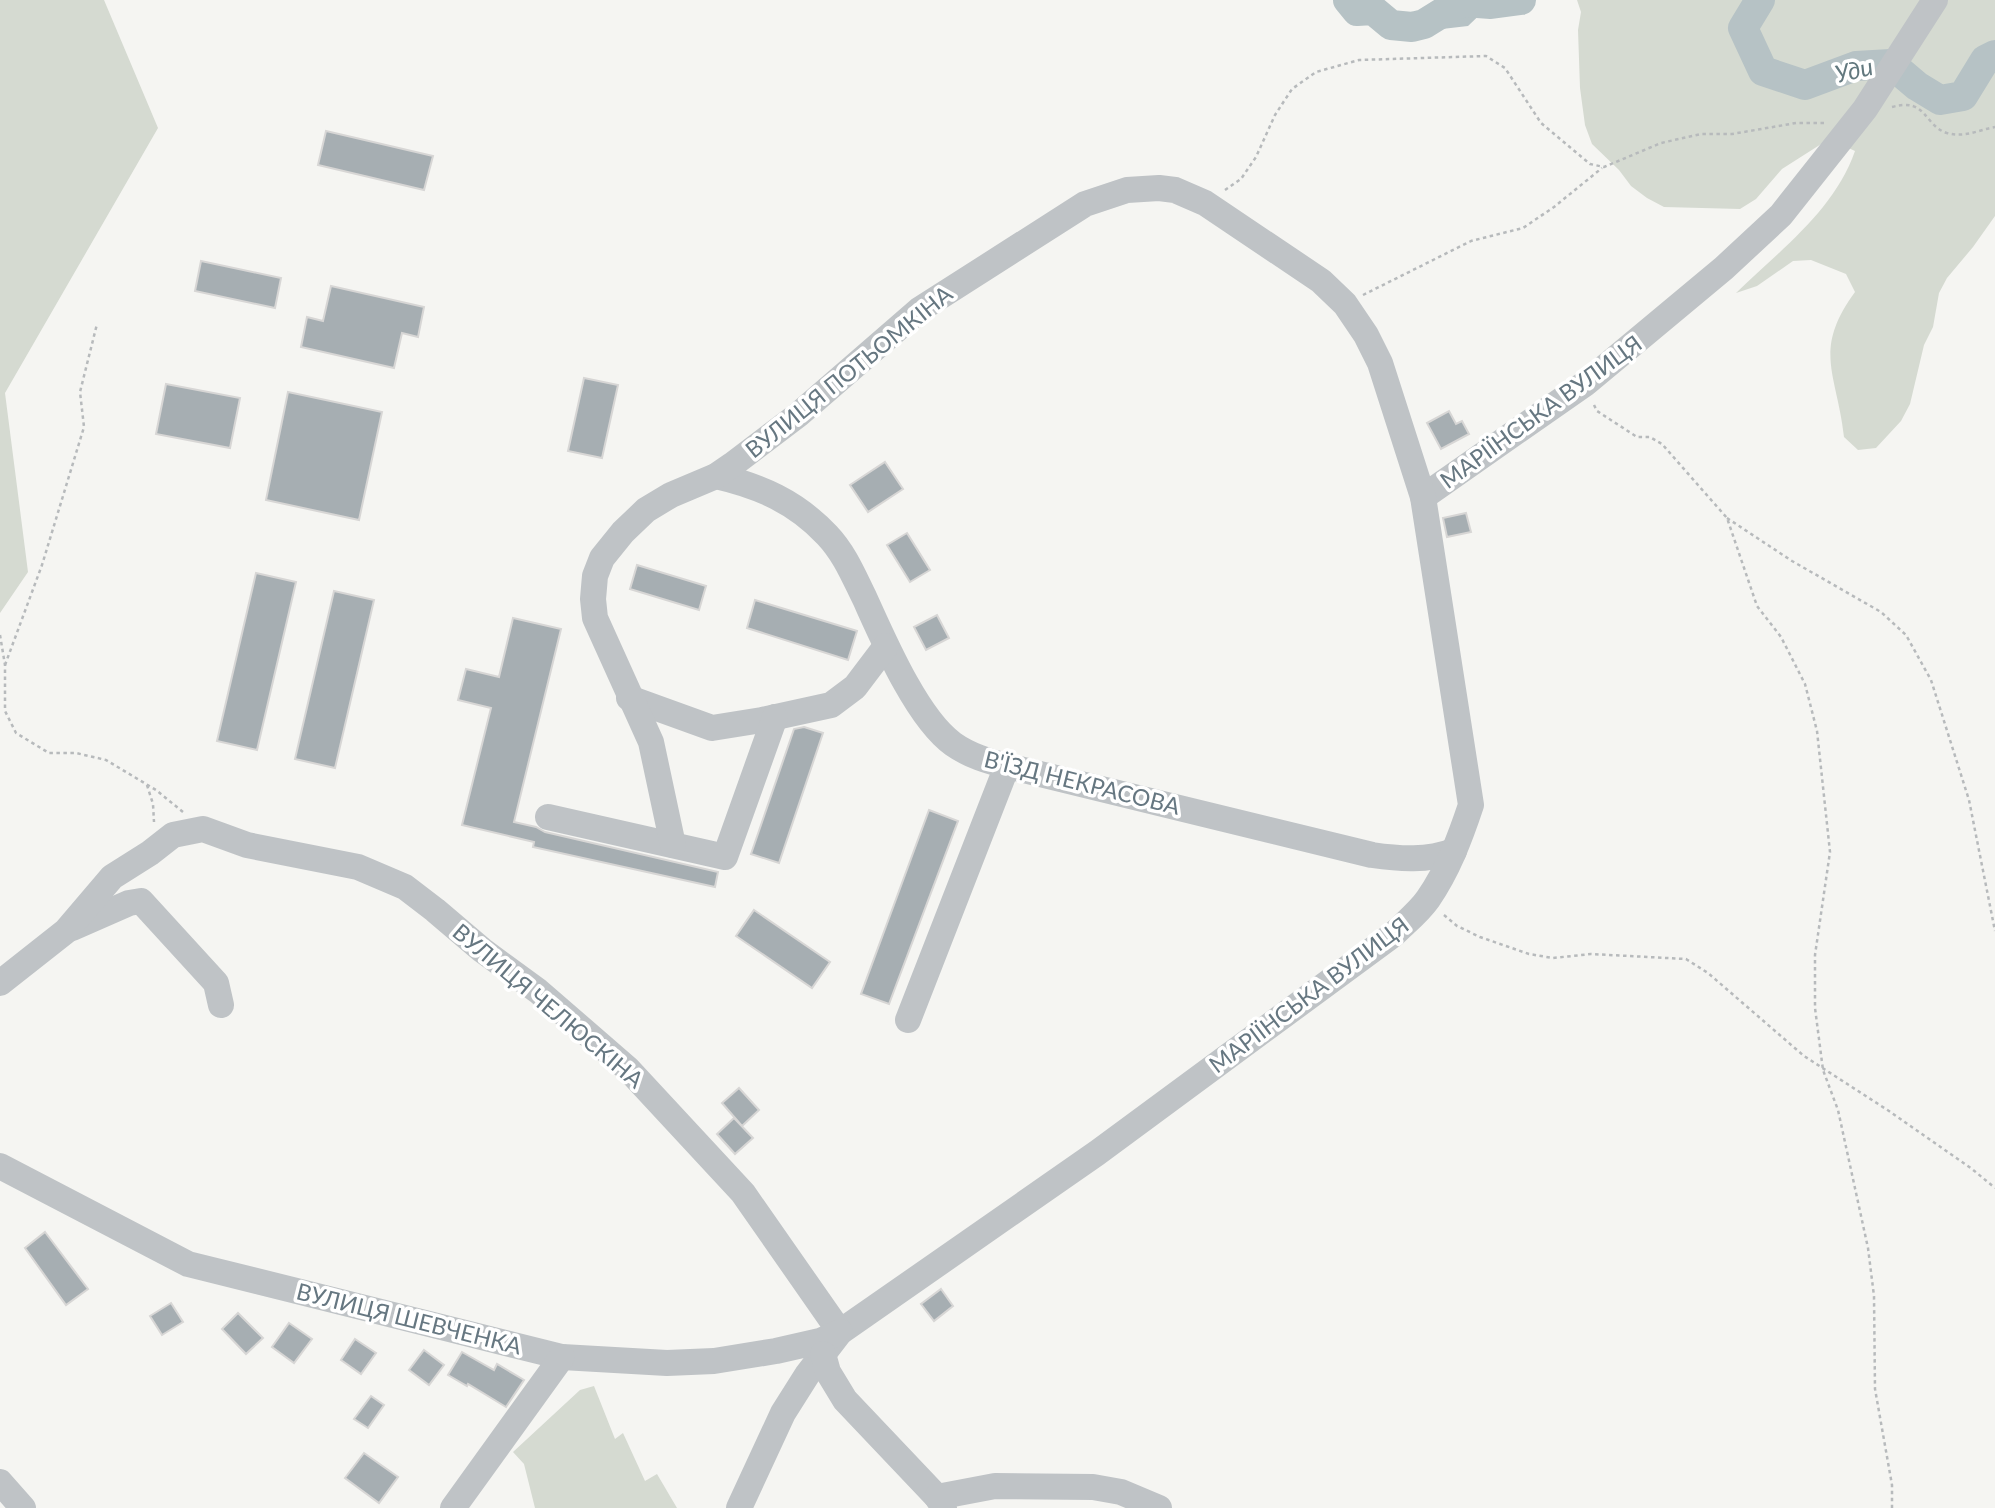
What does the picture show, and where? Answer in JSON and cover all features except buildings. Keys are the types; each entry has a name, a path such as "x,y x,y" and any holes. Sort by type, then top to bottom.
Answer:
{"street":[{"name":"МАРІЇНСЬКА ВУЛИЦЯ","path":"738,1508 783,1413 807,1375 840,1332 1097,1153 1394,934 1427,901 1454,851 1471,805 1423,497 1586,383 1703,286 1781,215 1865,109 1933,3"},
{"name":"ВУЛИЦЯ ПОТЬОМКІНА","path":"674,845 651,743 595,618 595,576 602,558 646,510 671,495 716,476 799,415 919,310 1085,204 1127,190 1175,190 1205,204 1321,281 1345,304 1366,335 1380,363 1423,497"},
{"name":"В'ЇЗД НЕКРАСОВА","path":"716,476 748,483 778,496 806,514 829,537 848,563 886,646 923,710 941,734 965,752 1007,766 1372,855 1402,859 1423,858 1454,851"},
{"path":"629,698 712,728 775,718 831,705 855,687 886,646"},
{"path":"548,817 724,857 775,718"},
{"path":"908,1020 1007,766"},
{"path":"0,983 66,931 112,877 173,835 203,829"},
{"name":"ВУЛИЦЯ ЧЕЛЮСКІНА","path":"203,829 247,845 358,867 405,887 482,950 538,991 628,1069 743,1193 840,1332"},
{"path":"141,901 150,853"},
{"path":"66,931 129,903 141,901"},
{"path":"141,901 216,983 220,1005"},
{"name":"ВУЛИЦЯ ШЕВЧЕНКА","path":"0,1166 188,1264 562,1357 667,1363 714,1361 820,1341 840,1332"},
{"path":"823,1354 828,1372 845,1399 941,1503 995,1486 1094,1487 1121,1492 1159,1508"},
{"path":"453,1508 562,1357"},
{"path":"0,1482 23,1508"}],"path":[{"path":"1205,204 1241,179 1256,157 1275,115 1292,89 1316,72 1359,60 1486,56 1505,68 1541,122 1590,164 1604,167"},
{"path":"1865,109 1875,113 1906,105 1926,113 1938,130 1959,135 1970,135 1995,127"},
{"path":"1345,304 1471,242 1523,228 1604,167 1661,143 1701,134 1732,134 1796,123 1822,125 1830,120"},
{"path":"5,665 42,565 84,427 80,392 97,324"},
{"path":"1586,383 1597,411 1637,437 1650,437 1662,444 1727,518 1792,561 1881,612 1906,635 1931,680 1969,800 1995,931"},
{"path":"1727,518 1758,606 1782,637 1805,684 1817,730 1830,852 1815,955 1815,1008 1823,1070 1838,1110 1868,1248 1874,1296 1875,1389 1892,1485 1892,1508"},
{"path":"0,635 5,665 5,711 16,733 49,753 76,753 106,760 147,785 203,829"},
{"path":"0,687 4,692"},
{"path":"147,785 155,820 150,853"},
{"path":"1427,901 1457,926 1528,954 1553,958 1591,954 1686,959 1708,973 1823,1070 1889,1111 1995,1188"}],"shaded area":[{"path":"0,0 104,0 158,128 5,393 28,572 0,613"},
{"path":"1438,0 1491,0 1491,4 1468,26 1442,29 1436,25 1431,10"},
{"path":"1577,0 1995,0 1995,216 1947,278 1939,293 1933,327 1924,345 1910,404 1901,421 1876,448 1858,450 1844,437 1833,379 1831,347 1834,331 1855,292 1846,274 1811,260 1793,261 1757,286 1736,293 1820,211 1846,173 1855,151 1829,139 1782,169 1756,199 1740,209 1664,207 1647,198 1631,186 1592,144 1585,125 1580,88 1578,30 1581,12"},
{"path":"594,1386 615,1439 623,1433 645,1481 657,1474 677,1508 535,1508 524,1464 513,1452 580,1390"}],"waterway":[{"name":"Уди","path":"1348,0 1357,11 1373,10 1391,25 1412,27 1424,24 1464,2 1491,4 1521,0"},
{"name":"Уди","path":"1760,0 1743,28 1763,71 1805,85 1856,66 1891,64 1917,86 1940,100 1963,96 1985,60 1995,55"}]}
